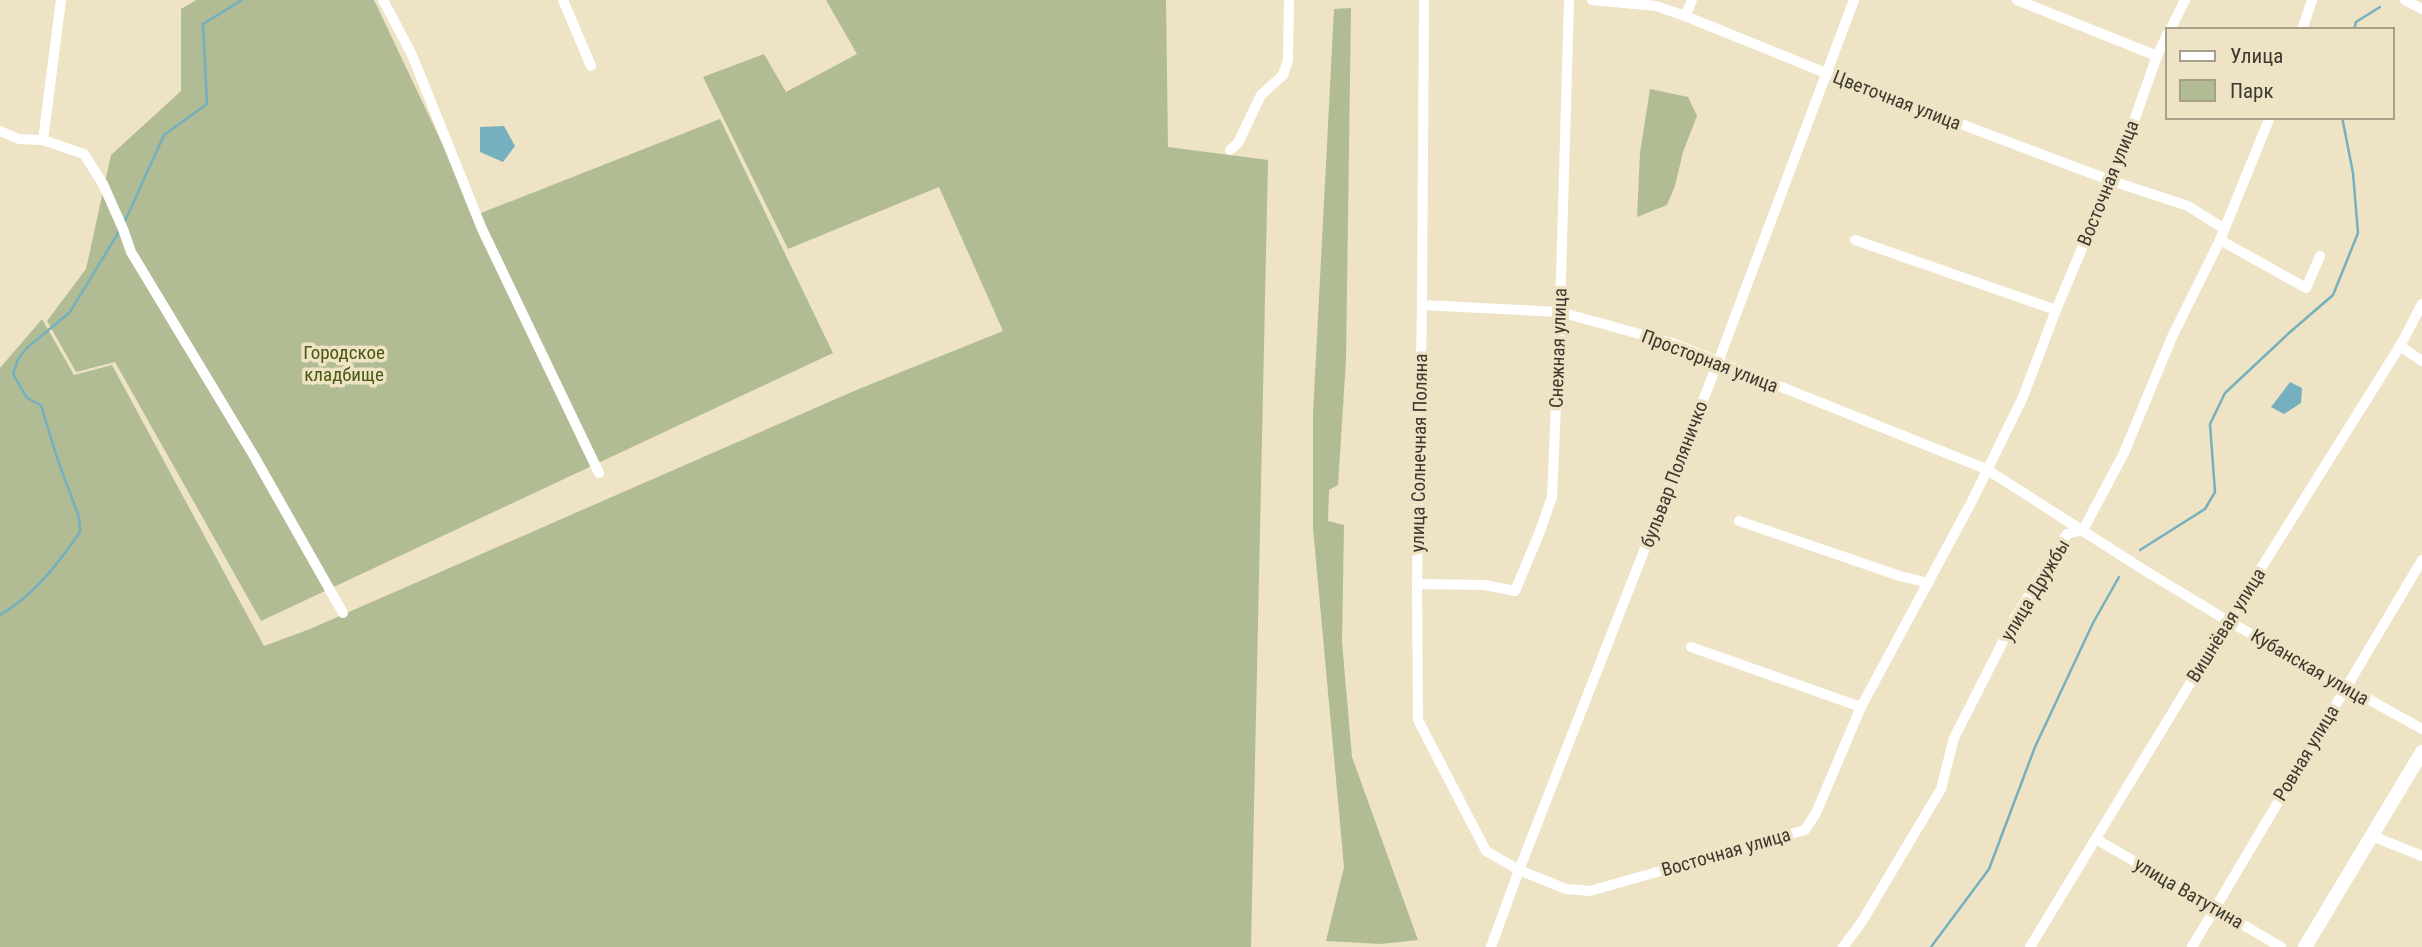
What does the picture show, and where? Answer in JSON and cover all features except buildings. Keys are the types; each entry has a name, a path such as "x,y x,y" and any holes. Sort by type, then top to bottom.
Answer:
{"main road":[{"path":"2305,947 2422,752"}],"street":[{"path":"43,140 61,0"},
{"path":"383,0 412,55 482,229 599,473"},
{"path":"563,0 591,66"},
{"path":"1230,150 1238,143 1261,95 1283,75 1288,60 1289,0"},
{"name":"улица Солнечная Поляна","path":"1424,0 1417,584 1418,720 1486,851 1519,870"},
{"name":"Снежная улица","path":"1417,584 1485,585 1515,591 1552,496 1569,0"},
{"name":"Цветочная улица","path":"1592,0 1656,3 1826,73 2109,180 2189,206 2223,228"},
{"path":"1685,16 1692,0"},
{"name":"бульвар Поляничко","path":"1491,947 1718,362 1854,0"},
{"path":"2017,0 2157,56"},
{"name":"Восточная улица","path":"2171,28 2185,0"},
{"path":"2303,28 2312,0"},
{"path":"2405,0 2422,9"},
{"name":"Восточная улица","path":"1519,870 1566,889 1590,891 1805,830 1816,813 1861,707 1972,501 2023,397 2056,310 2124,149 2166,37"},
{"name":"улица Дружбы","path":"1843,947 1861,923 1941,789 1954,738 2016,616 2067,534 2083,530 2124,453 2172,337 2220,240 2269,119"},
{"path":"0,131 19,139 43,140 84,154 108,195 131,252 254,456 343,613"},
{"path":"1855,240 2056,310"},
{"path":"2220,240 2306,288 2320,256"},
{"name":"Вишнёвая улица","path":"2030,947 2228,621 2400,346 2422,304"},
{"name":"Просторная улица","path":"1422,305 1560,312 1672,343 1986,469"},
{"path":"2400,346 2422,360"},
{"name":"Кубанская улица","path":"1986,469 2228,621 2422,729"},
{"path":"1739,521 1928,583"},
{"name":"Ровная улица","path":"2192,947 2422,560"},
{"path":"1691,647 1861,707"},
{"path":"2372,836 2422,856"},
{"name":"улица Ватутина","path":"2096,839 2281,947"}],"green space":[{"name":"Городское кладбище","path":"196,0 374,0 476,215 720,119 833,353 261,621 115,362 76,372 47,321 86,269 111,155 181,91 181,9"},
{"path":"826,0 1166,0 1168,147 1268,160 1251,947 0,947 0,368 42,319 74,375 112,365 264,646 310,629 854,391 1003,331 939,187 788,249 703,77 764,54 786,92 857,54"},
{"path":"1351,8 1346,360 1338,485 1329,490 1328,521 1344,525 1342,642 1352,757 1418,940 1381,944 1326,941 1344,867 1313,528 1313,414 1334,9"},
{"path":"1650,89 1688,97 1697,116 1667,205 1637,217 1640,153"}],"water":[{"path":"504,126 515,146 503,162 480,152 480,127"},
{"path":"2290,382 2302,388 2301,403 2284,414 2271,407"}],"waterway":[{"path":"125,221 164,135 207,104 203,24 242,0"},
{"path":"2354,28 2356,22 2380,7"},
{"path":"2140,550 2205,509 2215,492 2210,424 2225,393 2333,295 2358,233 2353,173 2342,119"},
{"path":"0,615 24,598 44,578 80,532 79,517 41,405 27,398 13,374 18,359 27,348 70,312 120,230"},
{"path":"1931,947 1989,869 2035,747 2093,623 2119,577"}]}
